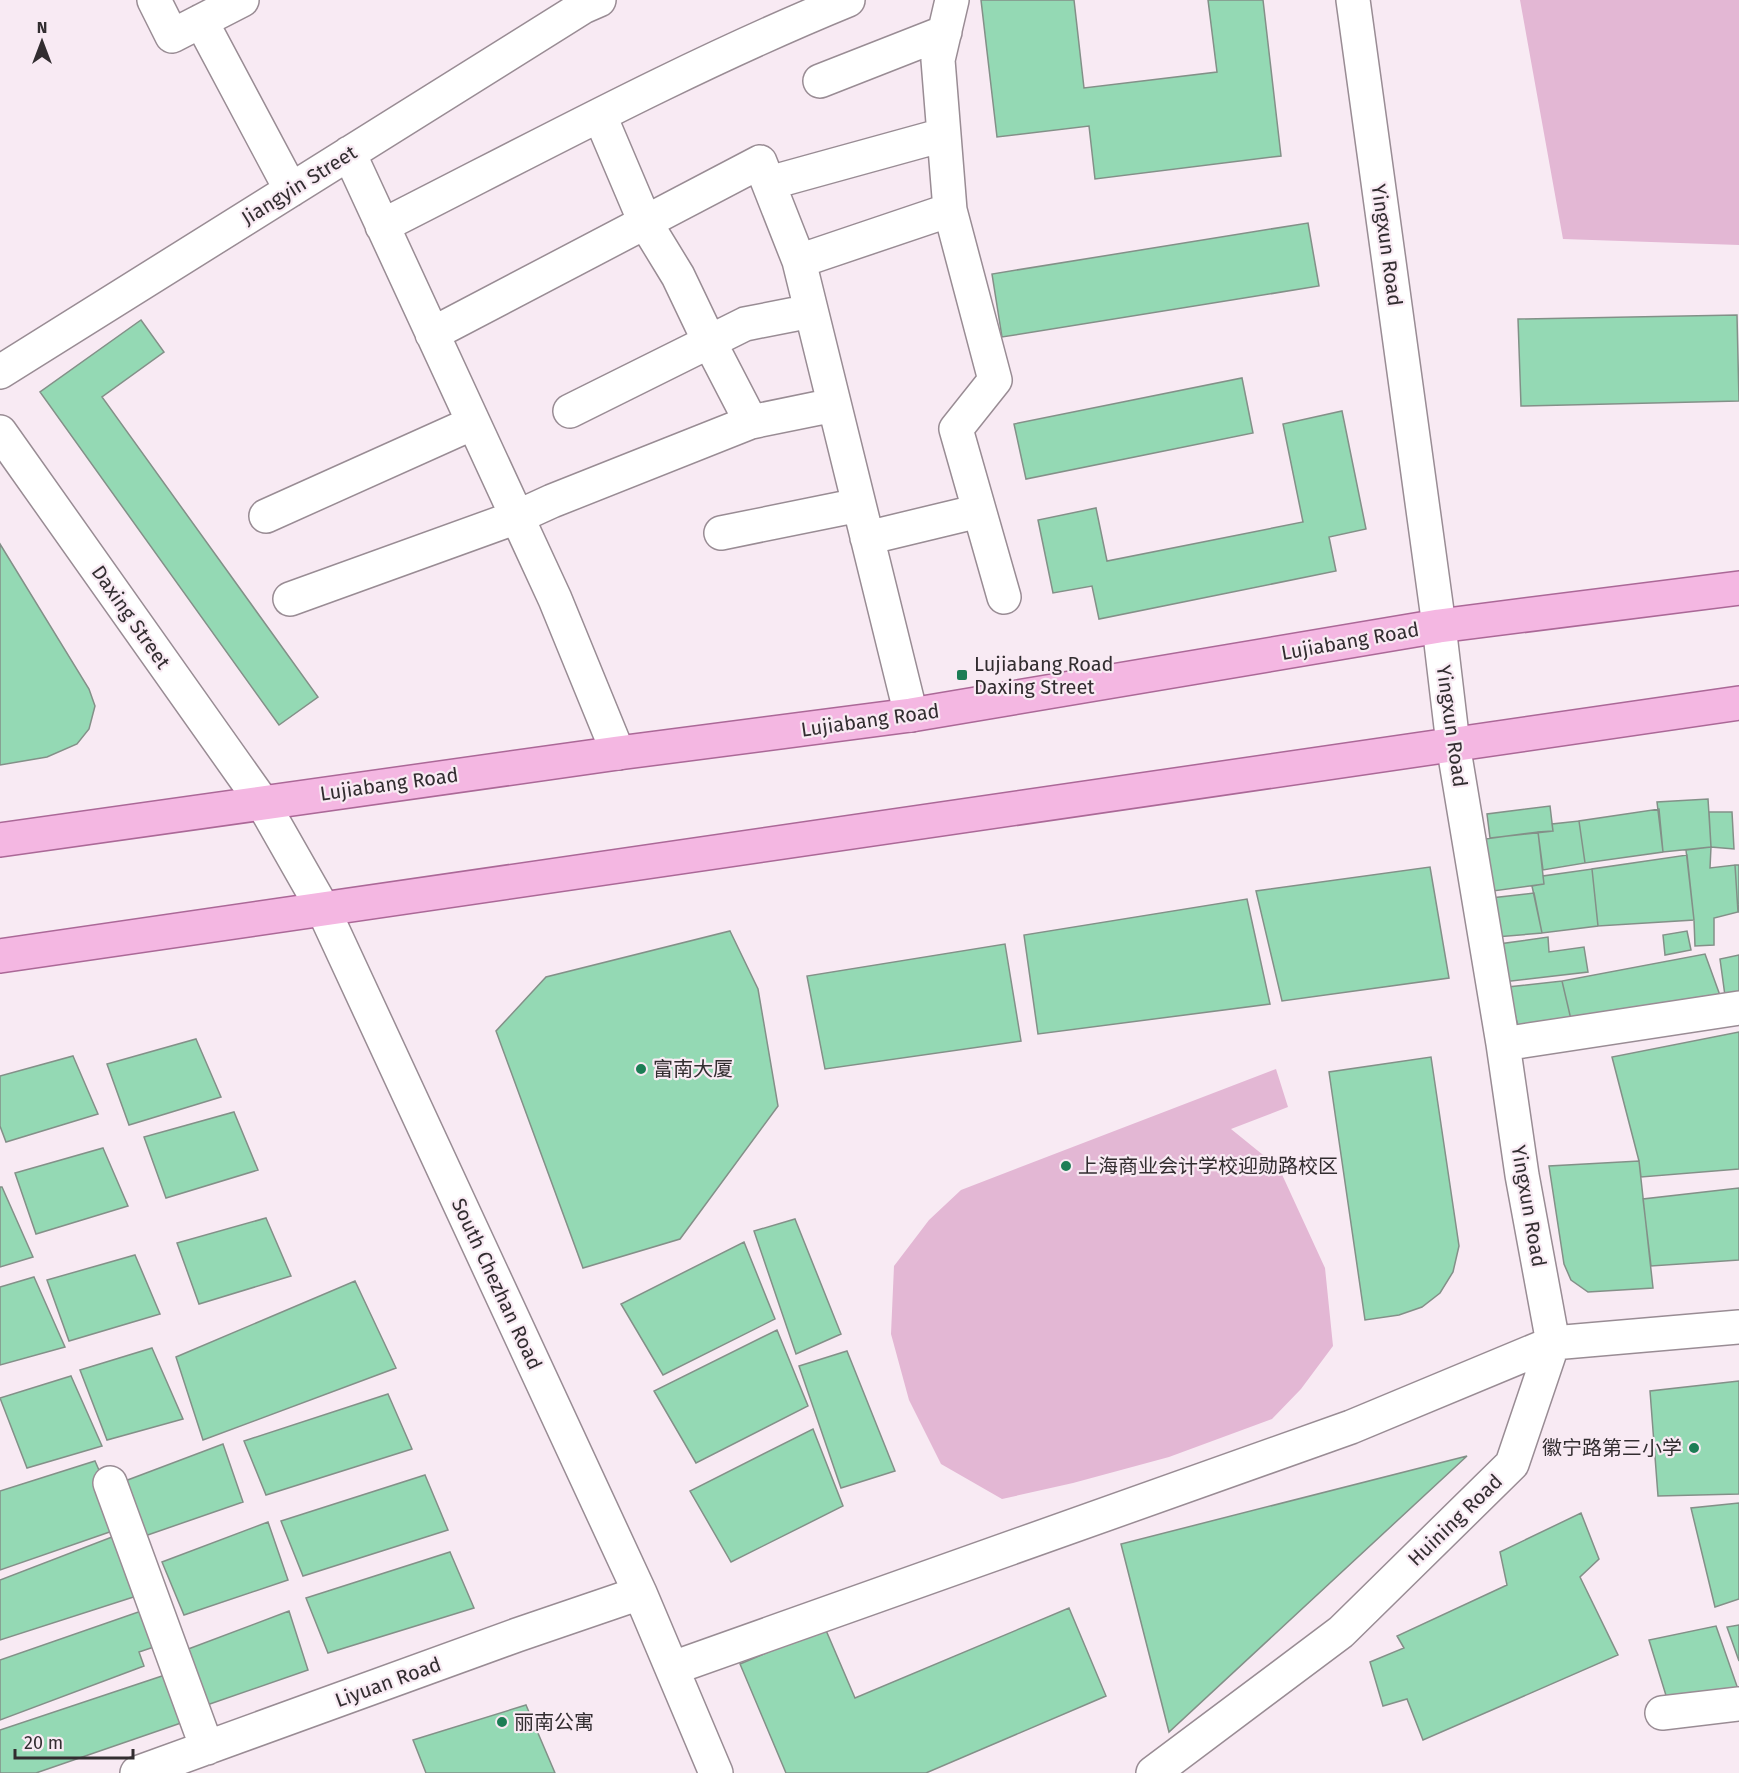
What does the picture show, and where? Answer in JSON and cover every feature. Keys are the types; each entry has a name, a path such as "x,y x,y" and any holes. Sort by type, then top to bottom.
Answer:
{"main road":[{"name":"Lujiabang Road","path":"0,840 618,753 911,715 1439,626 1739,588"},
{"path":"0,956 1739,703"}],"street":[{"path":"154,0 172,36 242,0"},
{"name":"Jiangyin Street","path":"0,372 583,7 599,0"},
{"path":"382,226 600,116 796,21 848,0"},
{"path":"952,0 938,60 950,210 995,381 956,429 1004,597"},
{"name":"Yingxun Road","path":"1353,0 1439,626 1453,744 1503,1044 1522,1175 1553,1343"},
{"path":"201,21 291,190"},
{"path":"820,81 945,32"},
{"path":"600,116 645,222 678,276 751,422"},
{"path":"769,183 943,135"},
{"path":"349,153 555,599 618,753"},
{"path":"432,334 760,162 799,261 911,715"},
{"path":"799,261 950,210"},
{"path":"570,411 745,324 812,311"},
{"path":"290,599 517,517 751,422 834,405"},
{"path":"266,516 473,423"},
{"name":"Daxing Street","path":"0,432 262,802"},
{"path":"721,533 859,505"},
{"path":"867,538 979,511"},
{"name":"South Chezhan Road","path":"262,802 323,909 640,1593 716,1773"},
{"path":"1503,1044 1739,1008"},
{"path":"673,1668 1351,1426 1553,1343 1739,1328"},
{"name":"Huining Road","path":"1154,1773 1341,1632 1512,1464 1553,1343"},
{"path":"110,1483 207,1748"},
{"name":"Liyuan Road","path":"137,1773 517,1635 640,1593"},
{"path":"1662,1713 1739,1704"}],"shaded area":[{"path":"1520,0 1739,0 1739,245 1563,239"},
{"path":"1276,1069 1288,1107 1231,1129 1279,1168 1325,1268 1333,1346 1301,1389 1272,1419 1169,1457 1073,1483 1002,1499 941,1464 909,1400 891,1334 894,1266 929,1220 961,1190"}],"building":[{"path":"981,0 1074,0 1084,88 1217,72 1208,0 1263,0 1281,156 1095,179 1089,126 997,137"},
{"path":"1308,223 1319,286 1002,337 992,274"},
{"path":"1737,315 1739,401 1521,406 1518,319"},
{"path":"141,320 164,352 102,397 318,697 279,725 40,392"},
{"path":"1242,378 1253,433 1026,479 1014,424"},
{"path":"1342,411 1366,529 1329,537 1336,571 1099,619 1092,586 1053,593 1038,520 1096,508 1107,561 1303,522 1283,424"},
{"path":"0,544 89,689 95,706 89,729 77,744 47,757 0,765"},
{"path":"1708,799 1711,847 1663,852 1657,802"},
{"path":"1550,806 1553,831 1490,838 1487,814"},
{"path":"1659,809 1663,852 1585,863 1579,821"},
{"path":"1709,812 1732,812 1734,849 1711,847"},
{"path":"1579,821 1585,863 1543,870 1538,832 1553,831 1552,824"},
{"path":"1538,832 1544,884 1493,891 1485,839"},
{"path":"1711,847 1710,868 1735,865 1738,912 1714,918 1714,945 1695,946 1686,850"},
{"path":"1687,855 1694,920 1598,926 1592,869"},
{"path":"1735,865 1739,865 1739,912 1738,912"},
{"path":"1430,867 1449,978 1282,1001 1256,891"},
{"path":"1592,869 1598,926 1542,933 1532,886 1544,884 1543,876"},
{"path":"1534,893 1542,933 1496,937 1491,898"},
{"path":"1247,899 1270,1004 1038,1034 1024,935"},
{"name":"富南大厦","path":"730,931 758,989 778,1106 680,1239 583,1268 496,1031 546,977"},
{"path":"1687,931 1691,950 1665,955 1663,935"},
{"path":"1548,937 1549,952 1584,947 1588,972 1503,982 1499,944"},
{"path":"1005,944 1021,1041 825,1069 807,976"},
{"path":"1705,954 1722,1001 1573,1028 1562,981"},
{"path":"1739,955 1739,1001 1726,1003 1720,959"},
{"path":"1562,981 1573,1028 1521,1038 1508,987"},
{"path":"1739,1032 1739,1169 1641,1177 1639,1161 1612,1057"},
{"path":"196,1039 221,1097 129,1125 107,1064"},
{"path":"73,1056 98,1114 6,1142 0,1126 0,1076"},
{"path":"1431,1057 1459,1246 1453,1272 1440,1293 1422,1307 1399,1315 1365,1320 1329,1072"},
{"path":"234,1112 258,1170 166,1198 144,1137"},
{"path":"103,1148 128,1206 36,1234 15,1173"},
{"path":"1639,1161 1653,1288 1588,1292 1571,1280 1564,1264 1549,1166"},
{"path":"0,1187 2,1187 33,1257 0,1267"},
{"path":"1739,1188 1739,1260 1651,1266 1643,1199"},
{"path":"266,1218 291,1276 199,1304 177,1243"},
{"path":"795,1219 841,1334 796,1354 754,1231"},
{"path":"744,1242 775,1319 663,1375 621,1304"},
{"path":"135,1255 160,1314 69,1341 47,1280"},
{"path":"34,1277 65,1347 0,1365 0,1287"},
{"path":"355,1281 396,1368 203,1440 176,1357"},
{"path":"777,1330 808,1406 696,1463 654,1391"},
{"path":"152,1348 183,1419 107,1440 80,1370"},
{"path":"847,1351 895,1471 841,1488 799,1366"},
{"path":"71,1376 102,1446 27,1468 0,1398"},
{"path":"1739,1381 1739,1494 1658,1496 1650,1391"},
{"path":"388,1394 412,1449 266,1495 244,1441"},
{"path":"813,1429 843,1506 731,1562 690,1491"},
{"path":"223,1444 243,1502 139,1538 117,1484"},
{"path":"1467,1456 1169,1732 1121,1544"},
{"path":"95,1461 124,1527 0,1570 0,1491"},
{"path":"425,1475 448,1530 303,1576 281,1521"},
{"path":"1739,1503 1739,1599 1715,1607 1691,1508"},
{"path":"1581,1513 1599,1559 1580,1577 1618,1655 1423,1740 1407,1699 1383,1706 1370,1662 1404,1648 1397,1636 1507,1585 1500,1552"},
{"path":"268,1522 288,1580 184,1615 162,1562"},
{"path":"125,1532 146,1593 0,1640 0,1580"},
{"path":"450,1552 474,1608 328,1653 306,1598"},
{"path":"1069,1608 1106,1696 926,1773 786,1773 740,1664 825,1628 855,1698"},
{"path":"147,1609 154,1647 139,1652 144,1666 0,1720 0,1660"},
{"path":"289,1611 308,1670 204,1706 183,1651"},
{"path":"1739,1625 1739,1661 1727,1627"},
{"path":"1716,1626 1739,1692 1668,1702 1649,1640"},
{"path":"165,1675 181,1723 36,1773 0,1773 0,1730"},
{"name":"丽南公寓","path":"526,1705 555,1773 426,1773 413,1740"}],"place":[{"name":"Lujiabang Road Daxing Street","path":"962,675"},
{"name":"富南大厦","path":"641,1069"},
{"name":"上海商业会计学校迎勋路校区","path":"1066,1166"},
{"name":"徽宁路第三小学","path":"1694,1448"},
{"name":"丽南公寓","path":"502,1722"}]}
